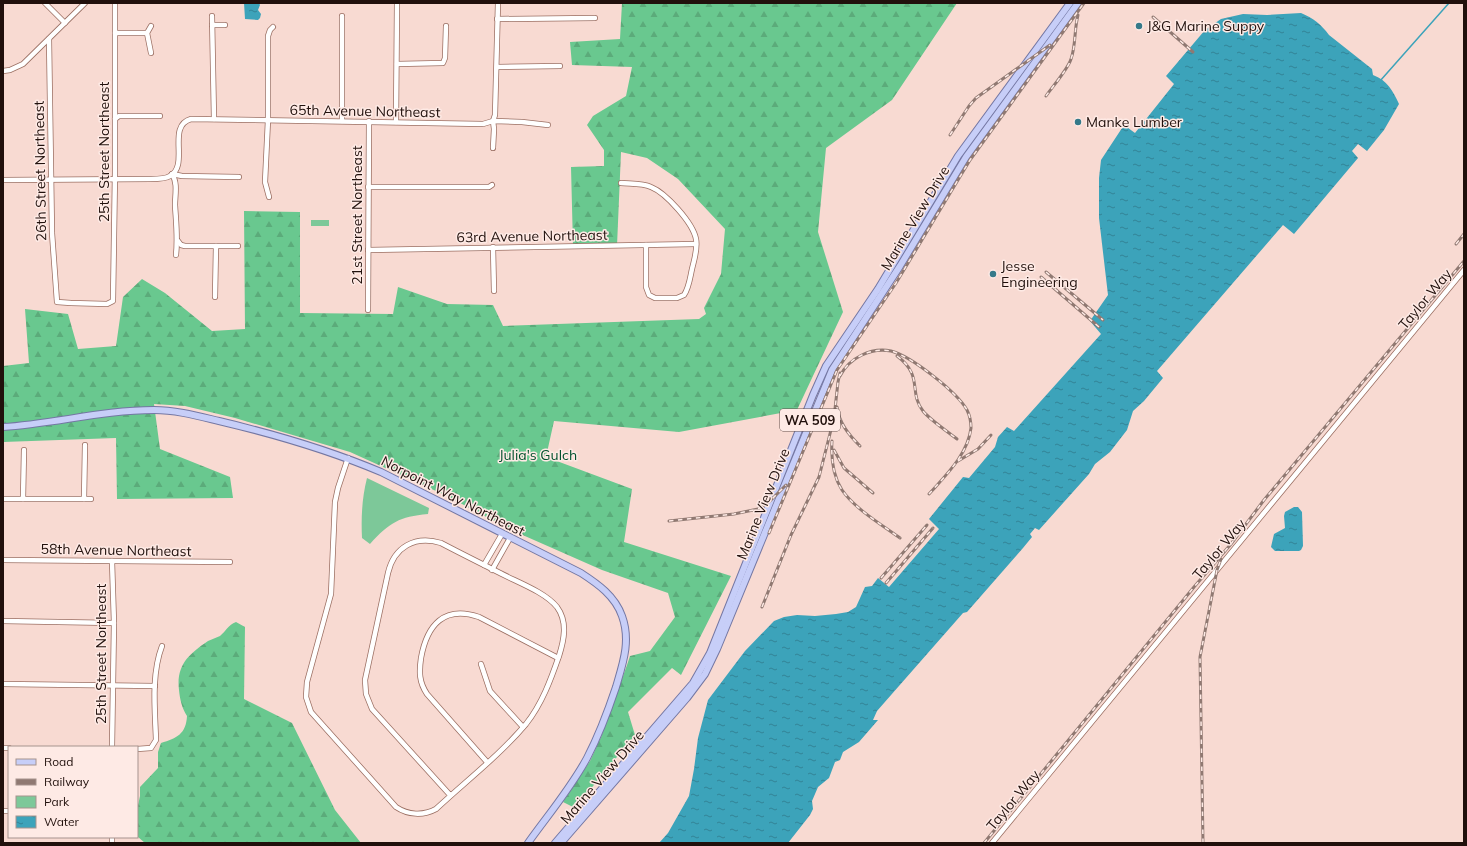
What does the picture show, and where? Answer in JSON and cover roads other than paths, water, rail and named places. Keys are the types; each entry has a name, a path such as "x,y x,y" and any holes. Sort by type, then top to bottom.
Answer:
{"main road":[{"name":"Marine View Drive","path":"555,843 694,683 710,653 826,366 878,289 958,156 1070,3"},
{"name":"Marine View Drive","path":"561,843 690,694 705,674 717,649 832,370 900,266 966,157 1078,3"},
{"name":"Norpoint Way Northeast","path":"3,427 120,412 154,410 181,412 234,425 348,458 415,488 580,573 599,585 613,600 622,616 626,635 623,664 593,746 574,779 528,843"}],"street":[{"path":"45,3 65,23"},
{"path":"3,71 10,70 23,64 85,3"},
{"name":"25th Street Northeast","path":"57,302 107,304 113,301 115,3"},
{"path":"396,122 397,3"},
{"path":"493,148 493,121 495,115 497,67 498,3"},
{"path":"212,16 214,119"},
{"path":"342,16 342,121"},
{"path":"497,19 595,18"},
{"path":"212,25 225,25"},
{"path":"150,53 146,33 151,26"},
{"path":"397,64 443,63 446,58 446,26"},
{"path":"269,197 265,182 268,120 268,36 273,27"},
{"path":"115,33 146,33"},
{"name":"26th Street Northeast","path":"49,39 52,233 57,302"},
{"path":"497,67 560,66"},
{"path":"115,119 120,116 160,116"},
{"name":"65th Avenue Northeast","path":"172,174 178,164 179,133 182,124 185,121 191,120 369,121 483,124 493,121 548,125"},
{"name":"21st Street Northeast","path":"368,310 369,121"},
{"path":"3,180 160,179 172,174 182,176 239,177"},
{"path":"172,174 175,181 175,212 178,242 176,255"},
{"path":"621,183 648,186 663,193 690,224 695,235 696,244 688,286 685,294 677,298 655,298 649,295 646,287 646,245"},
{"path":"368,187 489,187 492,185"},
{"path":"178,242 185,246 238,246"},
{"name":"63rd Avenue Northeast","path":"368,250 696,244"},
{"path":"215,298 216,246"},
{"path":"493,247 494,292"},
{"name":"Taylor Way","path":"992,843 1464,270"},
{"path":"84,499 85,445"},
{"path":"23,499 24,450"},
{"path":"348,458 335,502 331,594 307,682 306,697 314,716 396,807 410,814 426,813 436,809 504,748 522,727 542,698 554,670 563,642 563,622 557,607 542,594 440,543 432,541 415,542 405,546 396,553 391,561 388,573 365,680 366,694 372,708 450,795"},
{"path":"3,499 91,500"},
{"path":"484,565 502,534"},
{"path":"492,570 510,538"},
{"name":"58th Avenue Northeast","path":"3,560 230,562"},
{"name":"25th Street Northeast","path":"112,561 114,623 112,746"},
{"path":"487,762 427,694 420,681 422,651 426,636 430,630 438,621 448,616 471,614 558,658"},
{"path":"3,621 114,623"},
{"path":"138,749 152,748 156,740 155,686 159,655 162,646"},
{"path":"481,664 490,691 522,727"},
{"path":"3,684 155,686"}],"water":[{"path":"244,3 259,3 260,5 258,10 261,14 258,20 245,19"},
{"path":"1301,13 1316,22 1329,35 1372,69 1373,75 1386,83 1392,90 1399,104 1384,130 1367,151 1358,144 1352,151 1358,158 1294,234 1283,225 1157,371 1163,378 1144,401 1133,411 1127,430 1110,452 1095,464 1089,474 1039,530 1035,528 1030,534 1032,537 1023,548 967,612 963,613 877,711 873,720 878,720 859,742 843,752 840,760 835,762 829,778 818,787 812,801 813,809 810,815 788,843 659,843 668,833 689,796 698,738 708,700 745,651 774,621 784,617 797,615 815,616 848,612 856,607 865,587 872,586 878,578 889,587 939,529 929,519 963,477 969,478 995,447 998,437 1007,427 1014,431 1101,334 1090,321 1108,295 1099,218 1099,178 1101,160 1124,125 1135,133 1174,84 1166,76 1205,30 1221,19 1243,14 1267,15"},
{"path":"1294,507 1298,507 1302,512 1303,546 1299,551 1275,551 1271,547 1274,534 1285,528 1285,512"}],"waterway":[{"path":"1380,81 1449,3"}],"railway":[{"path":"769,533 837,370 896,283 970,160 1084,3"},
{"path":"1046,96 1064,72 1071,59 1074,48 1078,15"},
{"path":"1153,17 1193,52"},
{"path":"950,135 976,98 1050,45"},
{"path":"1456,244 1464,234"},
{"path":"984,843 1231,544 1264,500 1464,261"},
{"path":"1046,272 1103,320"},
{"path":"1041,277 1099,327"},
{"path":"840,376 849,364 861,355 868,352 883,350 891,351 900,354 921,367 944,385 962,403 969,414 971,428 966,447 955,464 929,494"},
{"path":"897,356 910,370 913,377 916,397 923,411 934,422 957,439"},
{"path":"762,607 791,535 819,477 834,418 840,373"},
{"path":"837,407 838,413 845,428 860,446"},
{"path":"958,461 978,449 991,435"},
{"path":"832,441 833,466 836,479 842,490 861,510 900,538"},
{"path":"834,450 844,468 873,493"},
{"path":"669,521 734,514 758,509 770,501 786,485"},
{"path":"881,578 927,525"},
{"path":"886,583 933,528"},
{"path":"1203,843 1200,657 1217,570 1221,559"}],"place":[{"name":"J&G Marine Suppy","path":"1139,26"},
{"name":"Manke Lumber","path":"1078,122"},
{"name":"Jesse Engineering","path":"993,274"}],"park label":[{"name":"Julia's Gulch","path":"538,455"}]}
